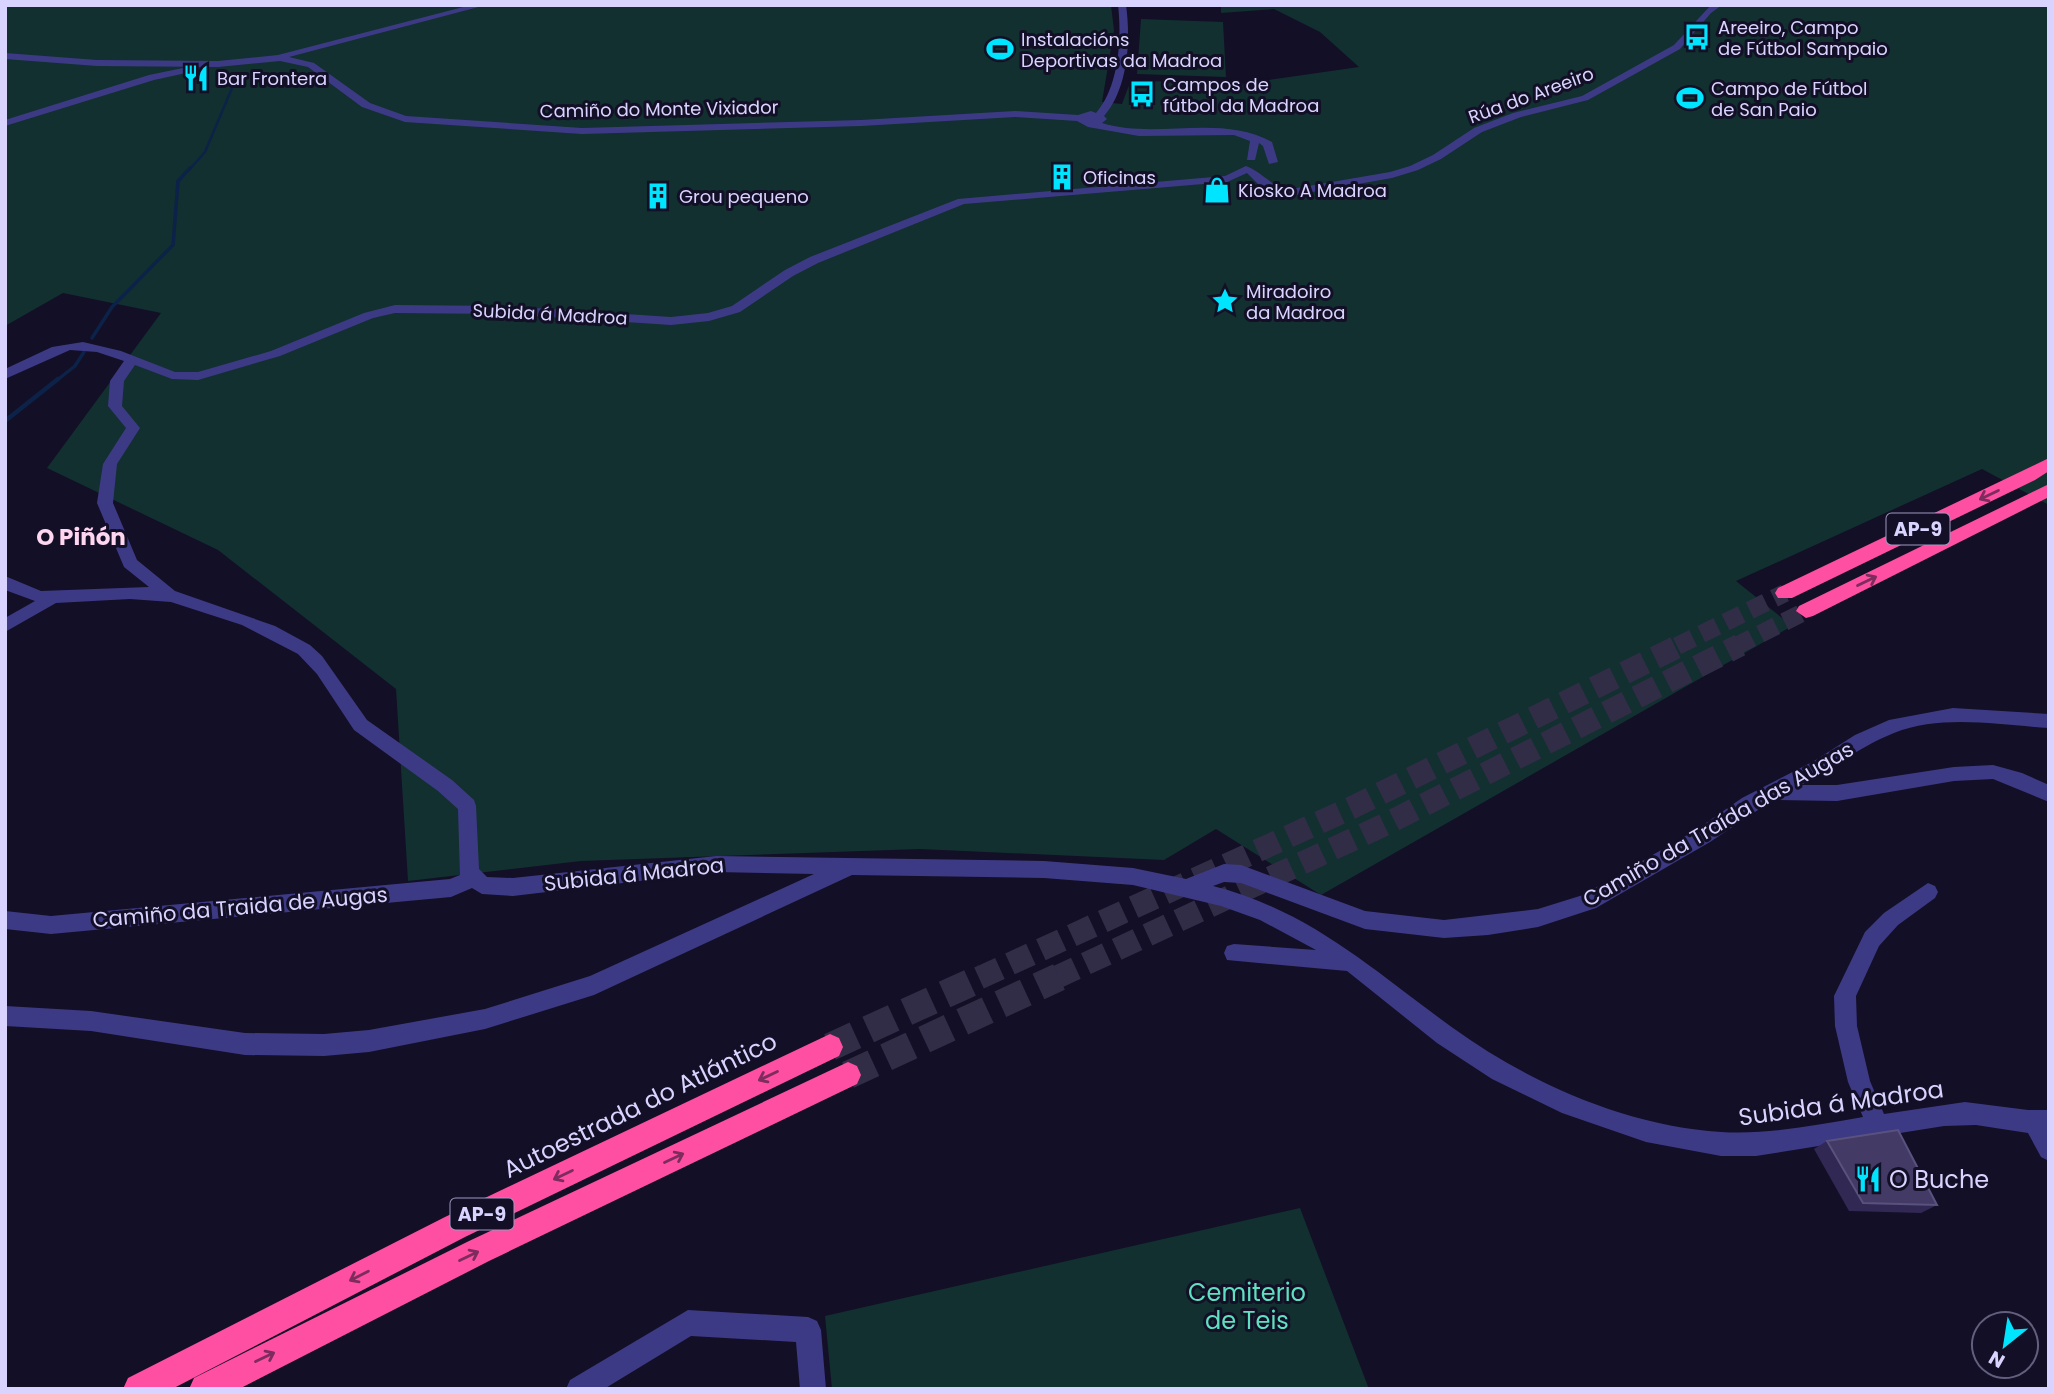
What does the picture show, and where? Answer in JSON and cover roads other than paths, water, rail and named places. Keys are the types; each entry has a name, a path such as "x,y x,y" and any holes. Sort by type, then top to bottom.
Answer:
{"highway":[{"name":"AP-9","path":"1786,593 2029,476 2049,463"},
{"name":"AP-9","path":"1806,611 2049,490"},
{"name":"Autoestrada do Atlántico","path":"139,1389 455,1227 830,1046"},
{"name":"AP-9","path":"205,1389 479,1251 848,1075"}],"street":[{"path":"280,58 340,39 482,5"},
{"path":"1122,5 1125,26 1112,101 1097,120 1136,134 1233,131 1262,138 1268,144 1275,184 1281,190 1296,192"},
{"name":"Rúa do Areeiro","path":"1249,166 1275,192 1296,192 1414,168 1437,157 1478,130 1517,115 1585,97 1677,47 1708,11 1718,5"},
{"name":"Camiño do Monte Vixiador","path":"5,56 97,63 218,64 280,58 311,65 384,114 428,121 582,131 861,123 1015,114 1079,118 1084,123 1097,120"},
{"path":"5,123 152,77 218,64"},
{"path":"1233,131 1255,140 1249,166"},
{"name":"Subida á Madroa","path":"5,375 64,345 82,343 173,375 195,375 270,355 326,335 379,310 505,310 671,321 709,317 736,309 789,272 814,260 962,201 1227,179 1249,166 1273,166"},
{"path":"132,359 117,381 115,406 133,428 110,464 105,503 130,563 170,596"},
{"path":"5,582 19,594 54,597 150,592 170,596 229,615 285,638 315,660 348,710 367,732 439,781 467,806 467,863 473,879"},
{"path":"5,626 54,597"},
{"name":"Camiño da Traída das Augas","path":"1187,887 1224,873 1241,874 1365,919 1444,929 1488,926 1564,911 1589,902 1769,793 1821,766 1861,740 1895,725 1953,715 2049,721"},
{"path":"1769,793 1837,793 1954,774 1993,772 2015,778 2049,794"},
{"name":"Subida á Madroa","path":"473,879 482,885 513,887 684,866 766,864 1075,869 1152,879 1187,887 1267,913 1299,929 1352,962 1471,1053 1542,1091 1635,1126 1669,1135 1727,1144 1754,1144 1965,1112 2042,1122"},
{"path":"5,1016 67,1018 245,1044 324,1045 369,1041 485,1019 594,985 849,867"},
{"name":"Camiño da Traida de Augas","path":"5,920 51,925 451,888 473,879"},
{"path":"1878,1126 1857,1071 1846,1026 1845,996 1872,939 1891,919 1928,892"},
{"path":"1234,953 1352,962"},
{"path":"2042,1122 2049,1149"},
{"path":"579,1389 688,1323 808,1330 813,1389"}],"waterway":[{"path":"189,170 205,152 235,81"},
{"path":"92,338 112,307 173,245 178,181 190,168"},
{"path":"56,381 75,366 84,352"},
{"path":"5,421 58,379"}],"tunnel":[{"path":"1677,646 1785,593"},
{"path":"1736,646 1806,611"},
{"path":"979,978 1353,807 1681,645"},
{"path":"1055,978 1386,824 1740,645"},
{"path":"830,1047 983,977"},
{"path":"848,1075 1059,977"}],"place":[{"name":"Areeiro, Campo de Fútbol Sampaio","path":"1697,37"},
{"name":"Instalacións Deportivas da Madroa","path":"1000,49"},
{"name":"Bar Frontera","path":"196,78"},
{"name":"Campos de fútbol da Madroa","path":"1142,94"},
{"name":"Campo de Fútbol de San Paio","path":"1690,98"},
{"name":"Oficinas","path":"1062,177"},
{"name":"Kiosko A Madroa","path":"1217,190"},
{"name":"Grou pequeno","path":"658,196"},
{"name":"Miradoiro da Madroa","path":"1225,301"},
{"name":"O Buche","path":"1868,1179"}],"district":[{"name":"O Piñón","path":"81,537"}],"park label":[{"name":"Cemiterio de Teis","path":"1247,1306"}]}
